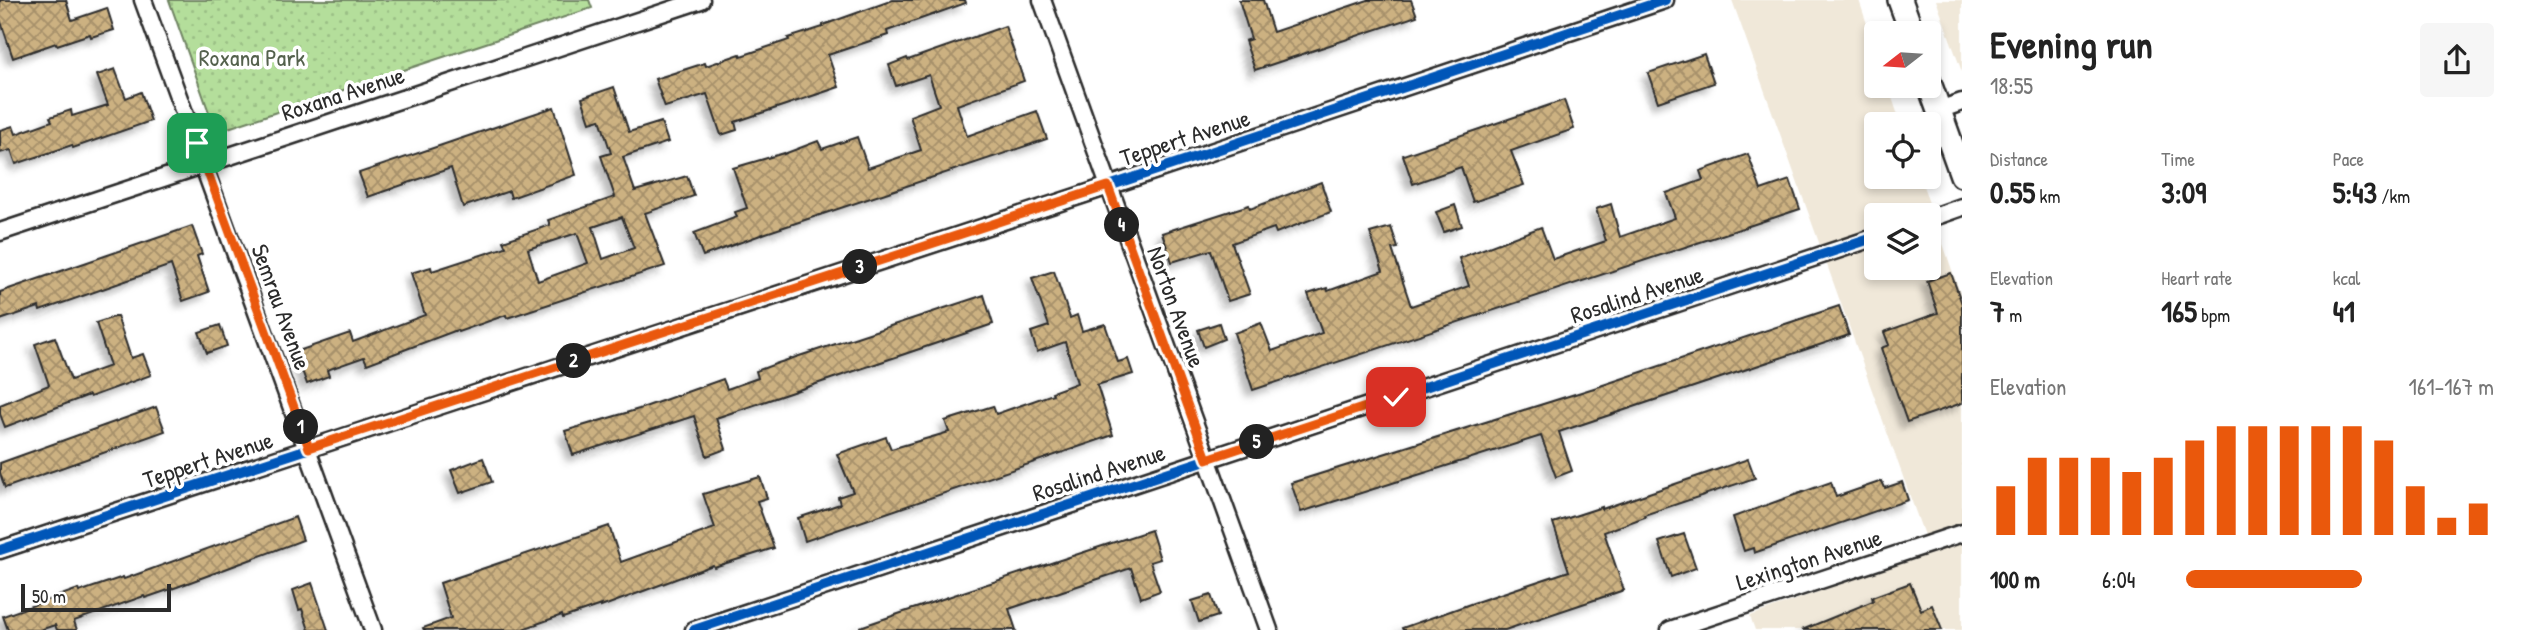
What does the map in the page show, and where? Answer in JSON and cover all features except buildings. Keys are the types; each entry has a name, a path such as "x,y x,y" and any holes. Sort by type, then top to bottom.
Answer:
{"main road":[{"path":"1900,0 1908,21"},
{"path":"1935,98 1962,175"}],"street":[{"name":"Semrau Avenue","path":"143,0 309,448 373,630"},
{"name":"Roxana Avenue","path":"0,232 701,0"},
{"name":"Norton Avenue","path":"1042,0 1269,630"},
{"name":"Teppert Avenue","path":"0,550 1665,0"},
{"path":"1939,110 1962,102"},
{"path":"1941,214 1962,207"},
{"name":"Rosalind Avenue","path":"694,630 1864,241"},
{"name":"Lexington Avenue","path":"1670,630 1962,533"}],"shaded area":[{"path":"1732,0 1859,0 1866,21 1864,98 1892,98 1897,112 1864,112 1864,189 1924,189 1929,203 1864,203 1864,280 1941,280 1941,238 1962,299 1962,630 1755,630 1750,616 1930,552"},
{"path":"1936,0 1962,0 1962,72"}],"green space":[{"name":"Roxana Park","path":"169,0 589,0 592,8 216,132"}],"cycle path":[{"path":"0,550 1088,193 1665,0"},
{"path":"694,630 1864,241"}],"route":[{"path":"197,143 309,448 1108,186 1207,459 1396,397"}]}
